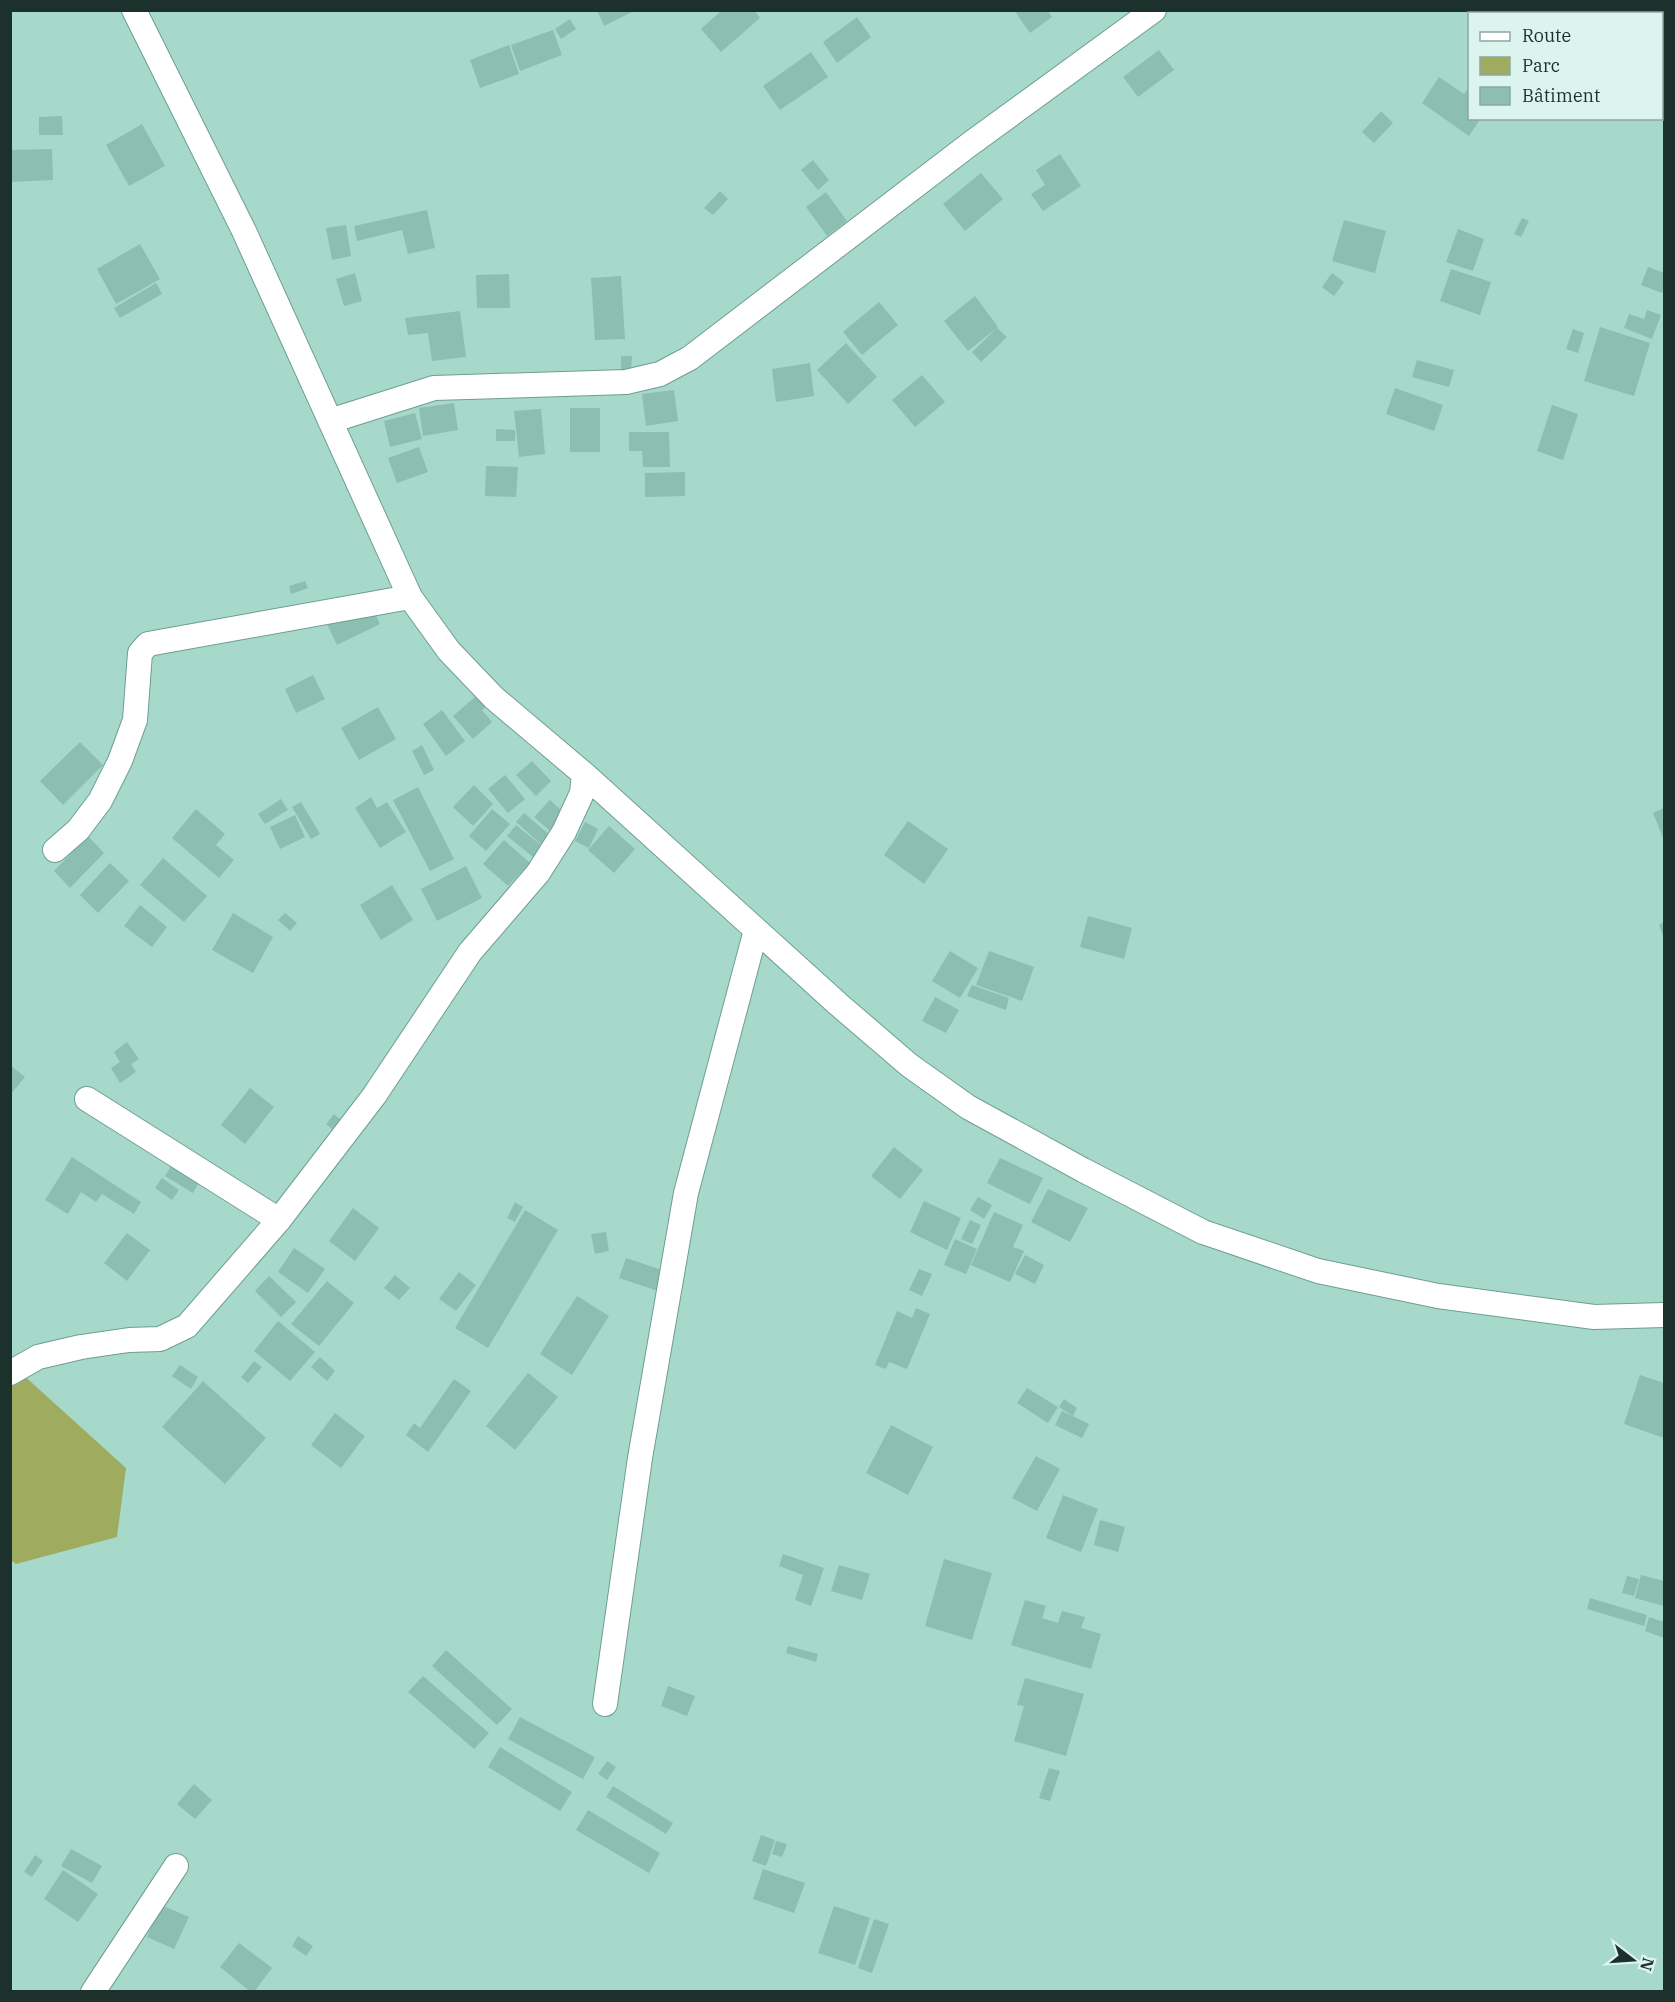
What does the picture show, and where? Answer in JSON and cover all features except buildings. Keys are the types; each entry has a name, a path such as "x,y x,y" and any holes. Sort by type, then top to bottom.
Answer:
{"street":[{"path":"134,10 243,231 410,597 449,651 494,698 584,774 909,1065 968,1107 1203,1232 1318,1271 1438,1296 1594,1317 1665,1315"},
{"path":"330,421 434,388 626,382 660,374 690,358 970,144 1154,10"},
{"path":"55,850 78,830 94,808 120,761 135,720 140,653 148,644 410,597"},
{"path":"10,1373 38,1357 81,1347 129,1340 160,1339 188,1326 279,1220 374,1096 470,952 538,873 564,832 582,793 584,774"},
{"path":"605,1704 640,1458 686,1193 756,930"},
{"path":"87,1099 279,1220"},
{"path":"93,1992 176,1866"}],"green space":[{"path":"10,1363 126,1468 117,1537 16,1564 11,1560"}]}
